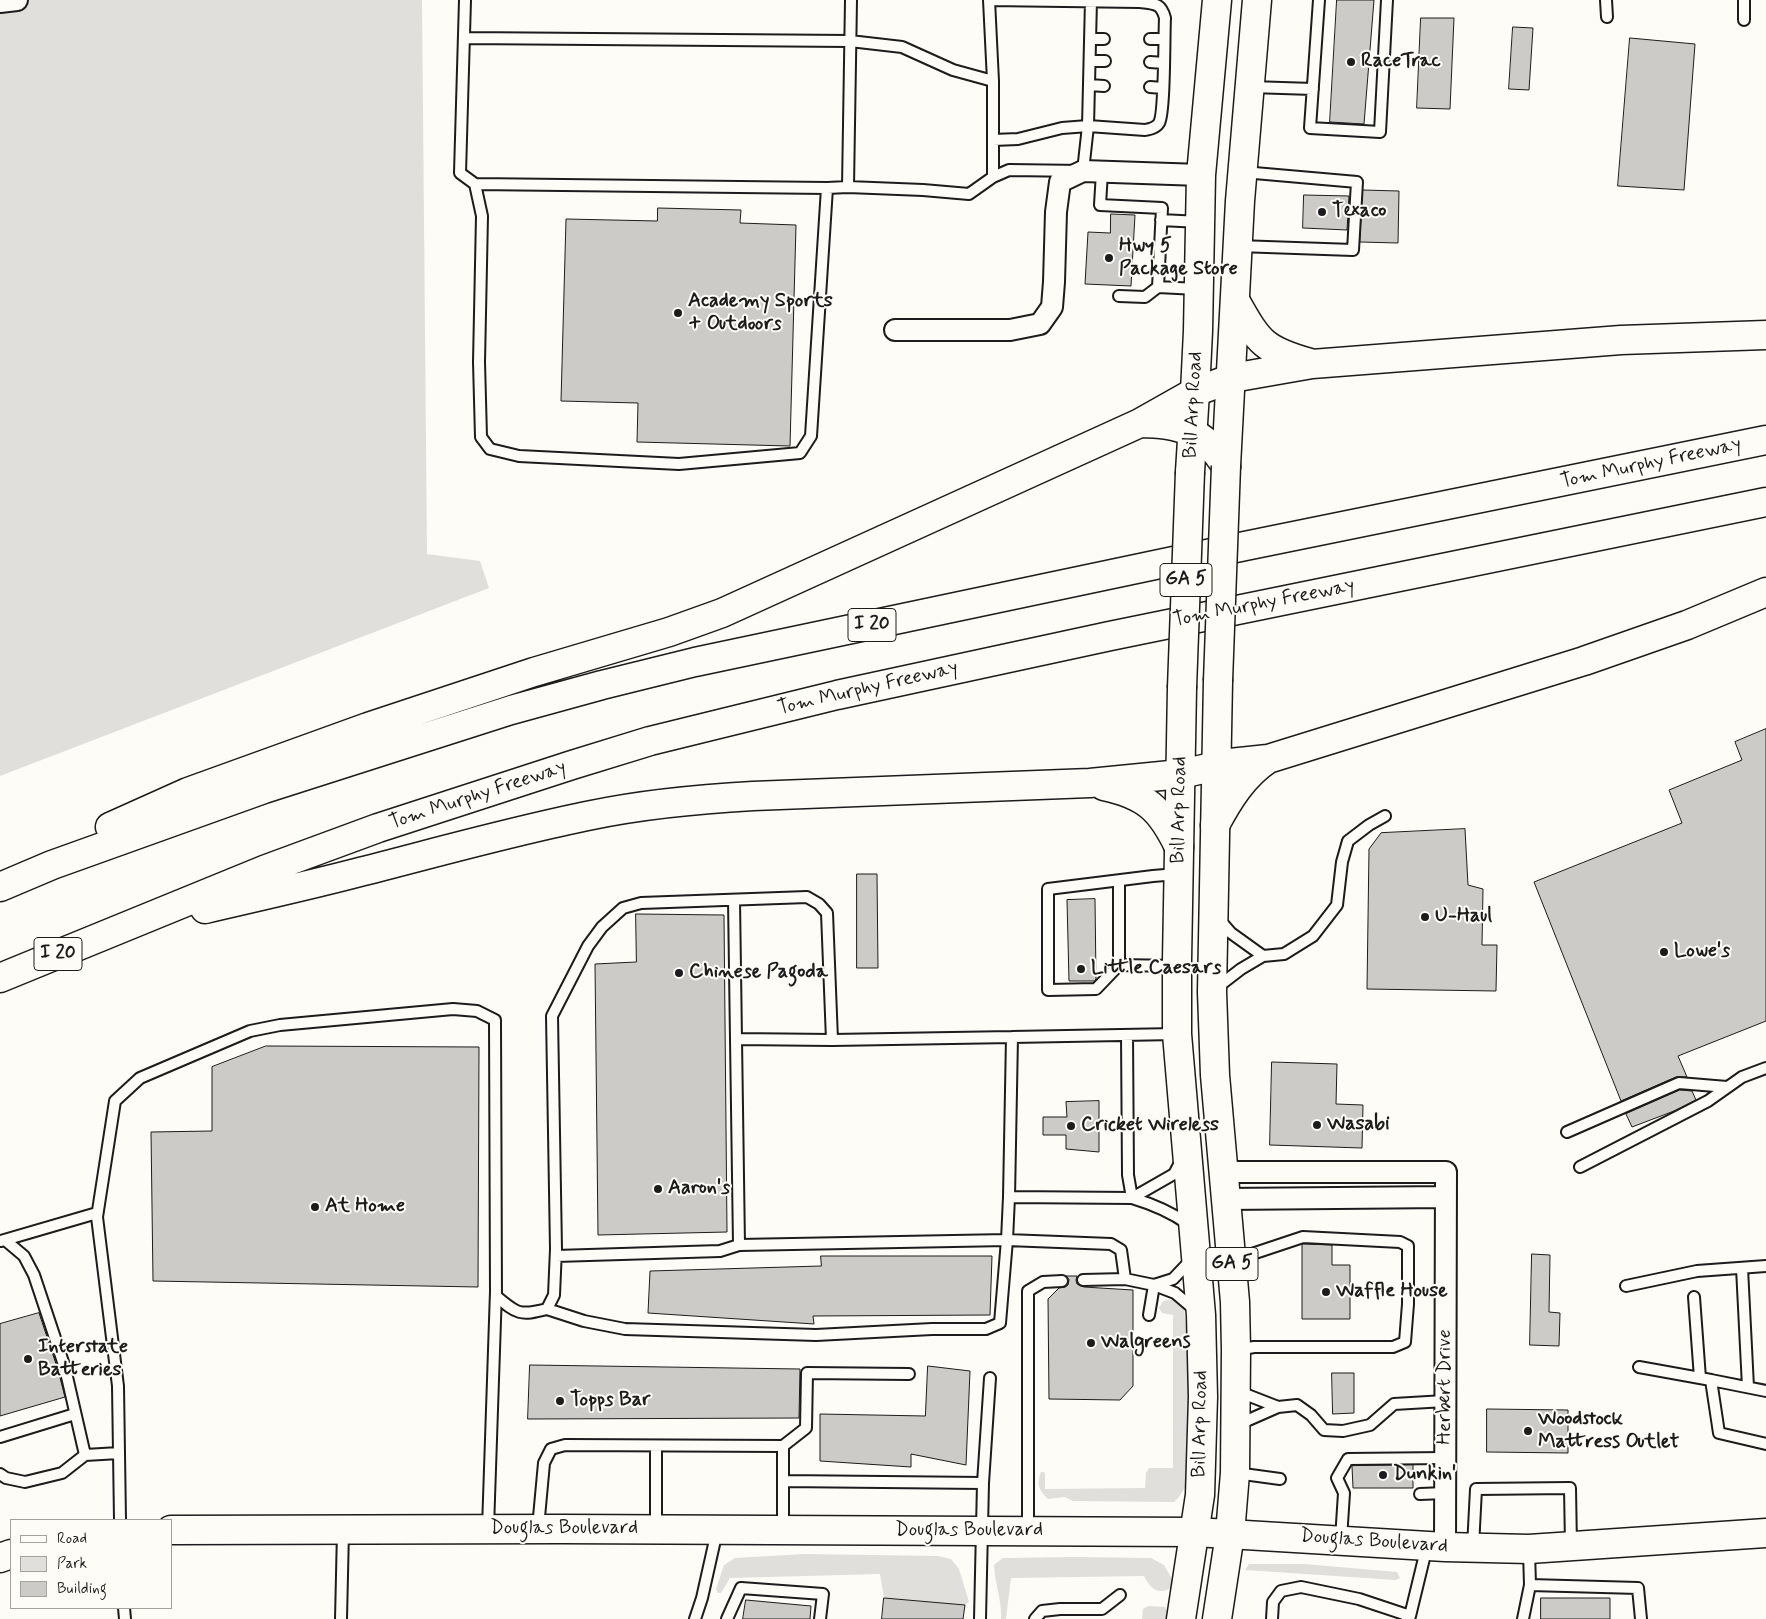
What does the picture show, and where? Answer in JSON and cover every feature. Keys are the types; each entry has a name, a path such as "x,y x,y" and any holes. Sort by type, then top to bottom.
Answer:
{"main road":[{"name":"Bill Arp Road","path":"1181,1619 1200,1495 1202,1446 1201,1315 1177,1034 1180,774 1190,472 1199,289 1201,175 1217,0"},
{"name":"Bill Arp Road","path":"1217,1619 1230,1534 1236,1391 1235,1302 1214,1075 1212,992 1218,681 1226,466 1242,172 1257,0"},
{"path":"1236,302 1261,341 1274,351 1312,364"},
{"path":"52,865 82,843 117,823 188,792 451,699 669,632 722,613 1140,423 1195,392 1232,378 1312,364 1621,340 1766,335"},
{"path":"1140,423 1168,424 1193,433 1211,445 1226,466"},
{"name":"Tom Murphy Freeway","path":"0,887 52,865 264,789 511,710 602,685 695,662 1216,552 1766,440"},
{"name":"Tom Murphy Freeway","path":"0,978 264,870 378,828 650,741 838,694 1110,636 1766,502"},
{"path":"116,930 354,874 594,814 711,799 754,796 1090,783 1180,774 1216,765 1268,759 1584,661 1687,625 1766,592"},
{"path":"1215,825 1234,792 1245,778 1268,759"},
{"path":"1090,783 1122,790 1148,803 1167,824 1179,847"},
{"name":"Douglas Boulevard","path":"172,1530 538,1529 1195,1532 1436,1547 1529,1549 1766,1533"}],"street":[{"path":"0,2 17,0"},
{"path":"895,330 1010,330 1040,324 1052,307 1056,212 1060,182 1093,172 1201,175"},
{"name":"Herbert Drive","path":"1224,1172 1446,1172 1446,1493 1436,1547"},
{"path":"1226,1199 1446,1197"}],"lane":[{"path":"465,0 460,173 475,184 848,188 924,190 969,194 993,177 1009,170 1093,172"},
{"path":"848,188 851,0"},
{"path":"993,140 1018,139 1062,128 1088,126 1145,130 1155,128 1161,117 1165,18 1163,10 1158,5 1140,2 989,0 993,81 993,140 993,177"},
{"path":"1091,0 1088,126 1093,172 1100,205 1162,208 1158,287"},
{"path":"1319,0 1310,128 1380,132 1387,0"},
{"path":"1606,0 1607,17"},
{"path":"1744,0 1744,20"},
{"path":"464,38 850,41 902,47 953,70 993,81"},
{"path":"1090,39 1104,38"},
{"path":"1150,38 1164,38"},
{"path":"1090,61 1105,61"},
{"path":"1150,62 1164,63"},
{"path":"1089,85 1104,86"},
{"path":"1150,87 1162,88"},
{"path":"1250,87 1313,89"},
{"path":"1238,246 1353,250 1357,182 1242,172"},
{"path":"475,184 482,216 479,362 481,437 490,448 519,456 679,464 800,453 811,436 827,188"},
{"path":"1161,220 1200,222"},
{"path":"1119,296 1145,297 1158,287 1199,289"},
{"path":"1212,992 1241,969 1263,956 1284,954 1313,936 1337,905 1342,862 1348,840 1385,816"},
{"path":"1119,881 1119,965 1096,989 1048,990 1048,889 1179,874"},
{"path":"547,1309 554,1295 556,1256 552,1016 588,946 602,927 623,908 641,903 807,897 819,904 827,913 832,1040"},
{"path":"734,900 739,1246"},
{"path":"1214,912 1231,933 1263,956"},
{"path":"1119,965 1177,966"},
{"path":"120,1519 118,1386 97,1213 115,1101 140,1078 250,1031 280,1024 453,1009 477,1011 495,1020 496,1291 488,1529"},
{"path":"736,1039 832,1040 1177,1034"},
{"path":"1127,1035 1128,1175 1132,1198"},
{"path":"496,1291 496,1296 513,1310 528,1314 547,1309 584,1321 624,1329 816,1334 986,1329 1000,1323 1009,1196 1012,1037"},
{"path":"1580,1167 1708,1101 1742,1077 1766,1068"},
{"path":"1568,1132 1679,1083 1727,1087"},
{"path":"1132,1198 1174,1174 1186,1151"},
{"path":"1009,1196 1132,1198 1177,1216 1194,1240 1190,1263 1173,1279 1154,1285"},
{"path":"3,1241 97,1213"},
{"path":"1231,1257 1246,1256 1303,1237 1400,1242 1408,1246 1408,1304 1405,1342 1394,1347 1254,1347 1236,1350"},
{"path":"556,1256 720,1251 739,1246 1007,1240 1111,1244 1121,1250 1125,1279"},
{"path":"3,1241 24,1256 34,1275 65,1368 85,1455"},
{"path":"1626,1286 1697,1271 1766,1266"},
{"path":"1742,1268 1748,1387"},
{"path":"1084,1280 1125,1279 1154,1285 1175,1293 1201,1315"},
{"path":"1028,1532 1028,1291 1043,1282 1062,1281"},
{"path":"1149,1315 1154,1285"},
{"path":"1694,1297 1706,1379 1719,1433 1766,1444"},
{"path":"1639,1367 1766,1391"},
{"path":"538,1529 544,1463 551,1449 565,1445 783,1446 806,1428 807,1374 909,1374"},
{"path":"980,1619 981,1531 990,1378"},
{"path":"1236,1391 1278,1407"},
{"path":"1235,1426 1278,1407 1297,1405 1311,1415 1324,1430 1344,1431 1370,1425 1394,1404 1446,1402"},
{"path":"0,1437 76,1414"},
{"path":"656,1446 656,1530"},
{"path":"783,1446 783,1530"},
{"path":"0,1474 6,1478 25,1482 62,1474 85,1455 119,1452"},
{"path":"1341,1540 1344,1493 1332,1479 1348,1459 1446,1458"},
{"path":"1234,1473 1280,1479"},
{"path":"783,1481 983,1483"},
{"path":"1473,1548 1476,1488 1570,1488 1571,1547"},
{"path":"1420,1494 1446,1493"},
{"path":"341,1619 343,1530"},
{"path":"695,1619 702,1598 717,1530"},
{"path":"1272,1619 1274,1602 1281,1591 1301,1587 1359,1599 1409,1618 1436,1547"},
{"path":"1523,1619 1530,1585 1529,1549"},
{"path":"1530,1585 1638,1588 1641,1619"},
{"path":"727,1619 741,1588 823,1594 820,1619"},
{"path":"1035,1619 1042,1611 1102,1609 1120,1595"}],"green space":[{"path":"0,0 422,0 427,554 480,561 489,588 0,776"},
{"path":"1173,1299 1180,1302 1184,1309 1186,1328 1189,1406 1186,1486 1174,1502 1073,1501 1065,1497 1048,1499 1039,1487 1041,1472 1045,1474 1045,1489 1145,1488 1146,1473 1149,1468 1173,1468 1173,1315 1162,1313 1159,1308 1163,1301"},
{"path":"804,1554 938,1556 951,1559 959,1569 969,1602 965,1605 884,1598 880,1574 730,1578 721,1593 718,1593 716,1589 724,1565 735,1558"},
{"path":"1003,1558 1151,1558 1164,1565 1172,1579 1173,1587 1163,1591 1156,1590 1152,1588 1144,1576 1011,1578 1006,1619 1001,1619 994,1565"},
{"path":"1249,1564 1304,1564 1397,1572 1400,1578 1396,1580 1245,1570"},
{"path":"1148,1606 1165,1607 1171,1619 1142,1619 1143,1609"}],"building":[{"name":"RaceTrac","path":"1337,0 1374,0 1364,124 1330,122"},
{"path":"1421,18 1454,18 1450,109 1417,108"},
{"path":"1513,27 1533,28 1529,90 1509,89"},
{"path":"1630,38 1695,44 1684,190 1618,186"},
{"path":"1363,190 1399,191 1398,243 1360,242"},
{"name":"Texaco","path":"1304,195 1349,196 1347,230 1303,228"},
{"name":"Academy Sports + Outdoors","path":"658,208 741,210 740,223 796,225 790,446 637,442 638,403 561,401 566,219 657,221"},
{"name":"Hwy 5 Package Store","path":"1111,214 1135,215 1131,286 1085,284 1088,232 1110,233"},
{"name":"Lowe's","path":"1766,729 1766,1021 1678,1056 1687,1077 1676,1077 1621,1101 1534,882 1682,823 1669,790 1742,760 1735,742"},
{"name":"U-Haul","path":"1465,829 1468,885 1483,889 1482,945 1497,945 1496,991 1367,989 1369,849 1381,833"},
{"path":"857,874 877,874 878,968 857,968"},
{"path":"1095,899 1096,979 1095,981 1069,981 1067,900"},
{"path":"636,914 724,915 727,1232 598,1235 595,964 636,962"},
{"name":"At Home","path":"266,1046 479,1047 478,1287 153,1281 151,1132 212,1131 212,1067"},
{"name":"Wasabi","path":"1272,1062 1337,1064 1336,1104 1363,1105 1362,1148 1270,1145"},
{"path":"1680,1090 1692,1091 1696,1100 1674,1111 1632,1127 1626,1114"},
{"name":"Cricket Wireless","path":"1099,1101 1099,1152 1066,1149 1066,1135 1043,1135 1043,1117 1067,1117 1066,1102"},
{"name":"Waffle House","path":"1302,1245 1332,1245 1332,1265 1350,1265 1350,1319 1302,1319"},
{"path":"1532,1254 1550,1255 1549,1312 1560,1313 1559,1346 1530,1345"},
{"path":"821,1256 992,1256 990,1315 813,1316 814,1324 648,1313 650,1271 821,1266"},
{"name":"Walgreens","path":"1066,1276 1077,1276 1077,1284 1084,1287 1133,1290 1133,1386 1120,1400 1049,1399 1048,1299 1059,1288 1068,1285 1069,1280"},
{"name":"Interstate Batteries","path":"39,1313 65,1397 0,1416 0,1324"},
{"path":"530,1365 800,1369 799,1418 528,1419"},
{"path":"928,1366 970,1371 966,1465 911,1454 911,1467 820,1461 820,1414 925,1416"},
{"path":"1332,1373 1354,1373 1354,1413 1333,1414"},
{"name":"Woodstock Mattress Outlet","path":"1487,1409 1568,1410 1568,1453 1487,1452"},
{"name":"Dunkin'","path":"1413,1465 1413,1488 1353,1488 1352,1466"},
{"path":"884,1598 965,1605 963,1619 882,1619"},
{"path":"1541,1598 1610,1598 1610,1619 1541,1619"},
{"path":"746,1600 811,1606 810,1619 743,1619"}],"place":[{"name":"RaceTrac","path":"1351,62"},
{"name":"Texaco","path":"1322,212"},
{"name":"Hwy 5 Package Store","path":"1109,258"},
{"name":"Academy Sports + Outdoors","path":"678,313"},
{"name":"U-Haul","path":"1425,917"},
{"name":"Lowe's","path":"1664,952"},
{"name":"Little Caesars","path":"1081,969"},
{"name":"Chinese Pagoda","path":"679,973"},
{"name":"Wasabi","path":"1317,1125"},
{"name":"Cricket Wireless","path":"1071,1126"},
{"name":"Aaron's","path":"658,1189"},
{"name":"At Home","path":"315,1207"},
{"name":"Waffle House","path":"1326,1292"},
{"name":"Walgreens","path":"1091,1343"},
{"name":"Interstate Batteries","path":"28,1359"},
{"name":"Topps Bar","path":"560,1401"},
{"name":"Woodstock Mattress Outlet","path":"1528,1431"},
{"name":"Dunkin'","path":"1383,1475"}]}
